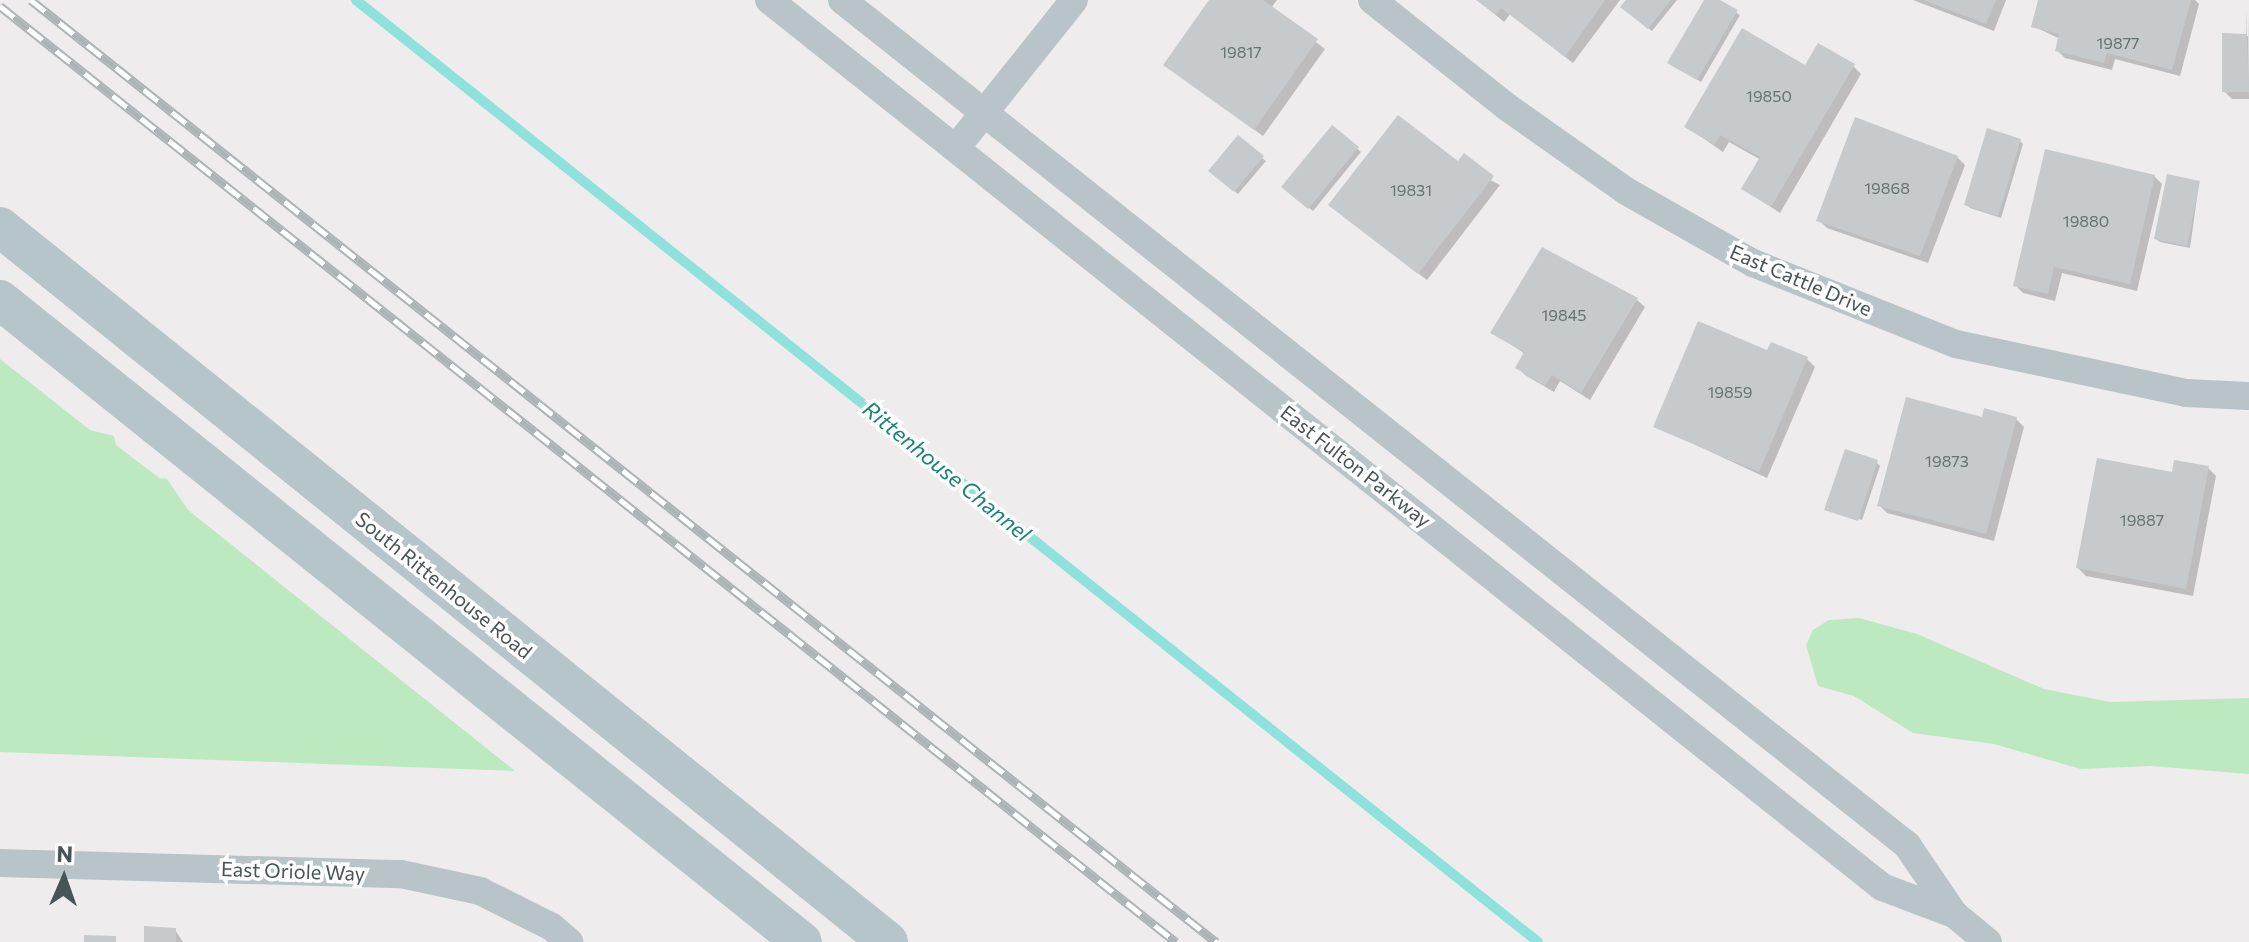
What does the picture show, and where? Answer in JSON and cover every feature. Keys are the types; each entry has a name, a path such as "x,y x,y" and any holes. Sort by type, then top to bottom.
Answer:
{"main road":[{"name":"South Rittenhouse Road","path":"0,227 888,942"},
{"path":"0,300 802,942"}],"street":[{"name":"East Fulton Parkway","path":"769,0 1882,887 1954,914"},
{"name":"East Fulton Parkway","path":"842,0 1907,845 1954,914 1988,942"},
{"path":"956,148 1074,0"},
{"name":"East Cattle Drive","path":"1372,0 1507,107 1626,191 1753,263 1956,344 2186,393 2249,396"},
{"name":"East Oriole Way","path":"0,863 401,874 480,891 552,927 569,942"}],"green space":[{"path":"0,359 90,430 114,436 116,445 159,478 167,479 188,510 515,771 0,752"},
{"path":"1859,618 1917,634 2044,689 2110,702 2249,698 2249,774 2151,766 2081,769 1994,744 1913,733 1854,696 1818,686 1806,645 1813,630 1829,620"}],"building":[{"path":"1209,0 1263,0 1318,39 1254,130 1163,65"},
{"path":"1476,0 1605,0 1565,57 1501,8 1496,15"},
{"path":"1626,0 1671,0 1648,29 1620,7"},
{"path":"1704,0 1720,0 1738,10 1697,80 1667,63"},
{"path":"1923,0 1996,0 1986,24"},
{"path":"2038,0 2191,0 2172,70 2107,53 2104,63 2055,51 2059,34 2031,27"},
{"path":"2246,11 2249,92 2222,92 2222,33 2246,34"},
{"path":"1742,28 1805,65 1818,43 1855,64 1771,207 1741,189 1760,157 1720,135 1715,145 1684,127"},
{"path":"1398,115 1458,161 1464,153 1494,176 1418,274 1328,205"},
{"path":"1855,117 1958,156 1920,256 1816,221"},
{"path":"1332,125 1359,147 1308,209 1281,187"},
{"path":"1987,128 2021,139 1998,216 1964,205"},
{"path":"1238,135 1264,156 1234,192 1208,171"},
{"path":"2045,149 2155,175 2130,284 2054,267 2048,294 2013,286"},
{"path":"2167,174 2200,181 2187,246 2154,239"},
{"path":"1542,247 1638,298 1581,393 1552,375 1545,386 1515,368 1524,352 1490,333"},
{"path":"1698,321 1767,350 1771,342 1808,357 1759,472 1653,427"},
{"path":"1906,397 1982,417 1984,408 2017,417 1986,534 1877,506"},
{"path":"1845,449 1878,460 1858,521 1824,510"},
{"path":"2097,458 2172,472 2174,460 2209,466 2186,589 2076,568"},
{"path":"144,926 176,928 176,942 144,942"},
{"path":"84,935 116,936 116,942 84,942"}],"waterway":[{"name":"Rittenhouse Channel","path":"356,0 1538,942"}],"railway":[{"path":"31,0 1216,942"},
{"path":"0,6 1176,942"}]}
